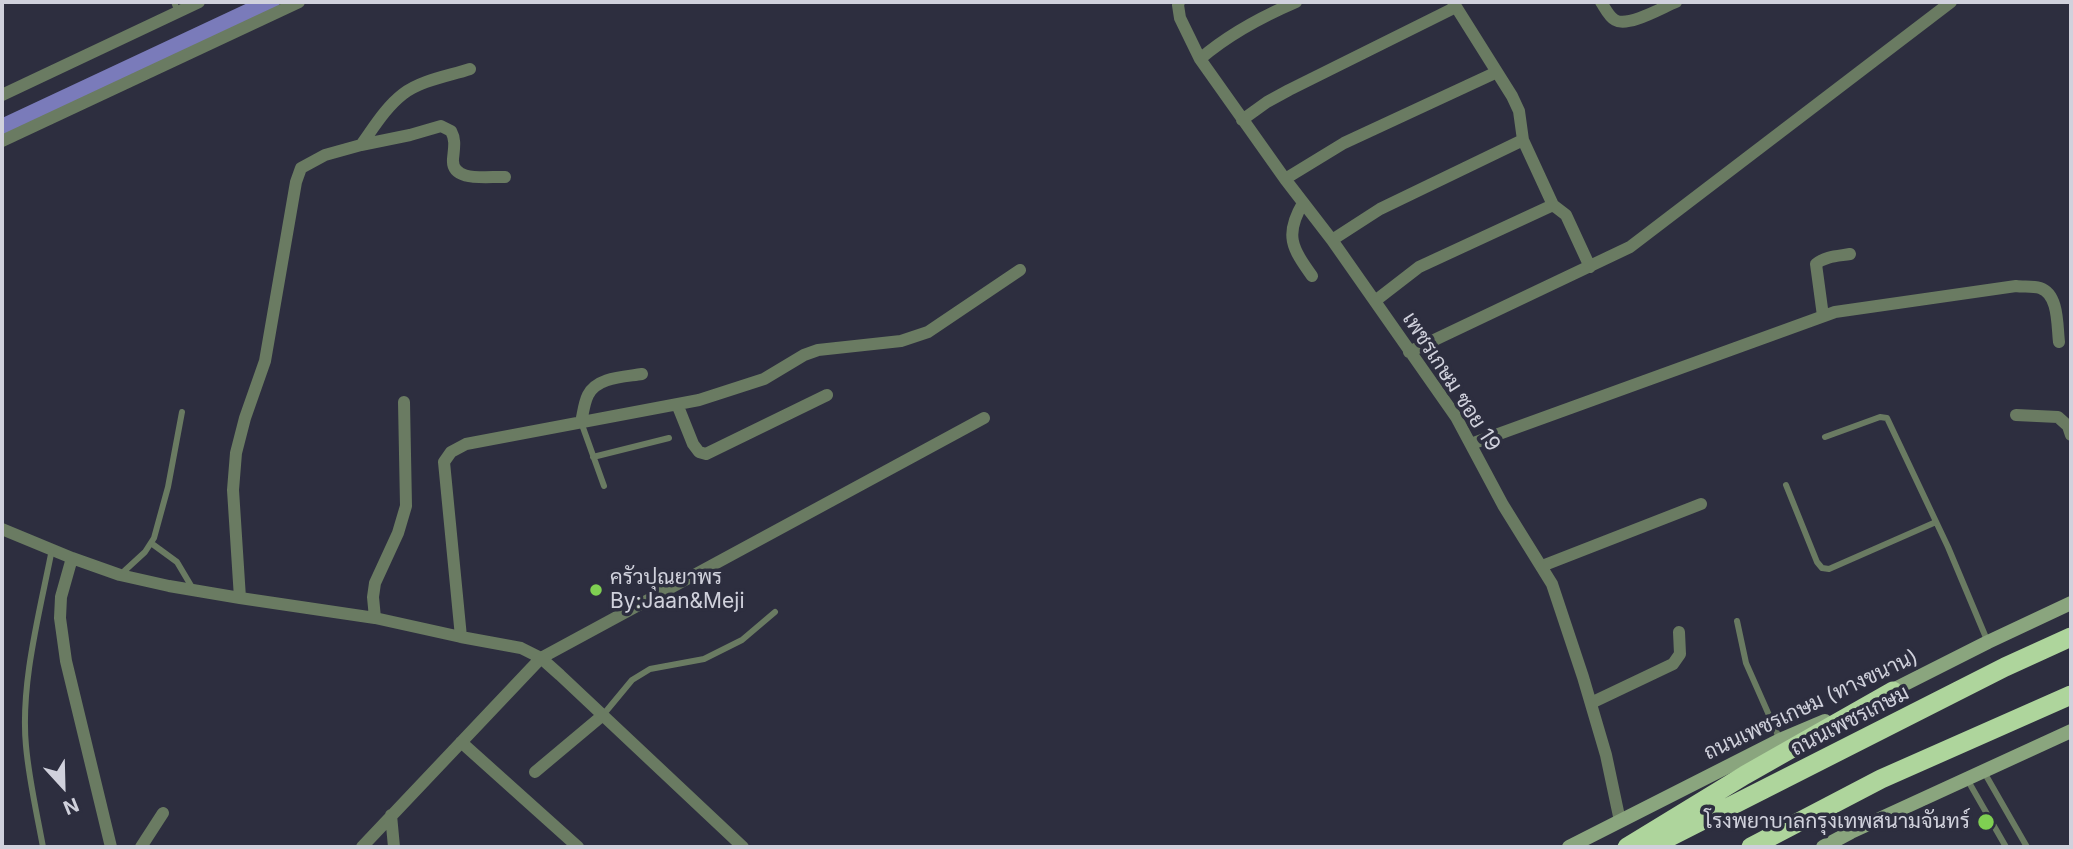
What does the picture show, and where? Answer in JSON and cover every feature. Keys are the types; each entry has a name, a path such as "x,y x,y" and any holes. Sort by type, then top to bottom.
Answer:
{"highway":[{"name":"ถนนเพชรเกษม","path":"1650,847 2005,667 2071,637"},
{"path":"1627,847 1745,775 1893,691"},
{"path":"1751,847 1881,779 2071,695"}],"main road":[{"name":"ถนนเพชรเกษม (ทางขนาน)","path":"1569,847 1780,740 1893,691 2071,603"},
{"path":"1823,847 2071,731"}],"street":[{"path":"2,94 176,7 199,2"},
{"path":"2,141 299,2"},
{"name":"เพชรเกษม ซอย 19","path":"1179,2 1180,18 1200,59 1456,417 1503,505 1542,566 1558,598 1591,703 1606,755 1620,821"},
{"path":"1258,19 1268,2"},
{"path":"1200,59 1215,46 1258,19 1296,2"},
{"path":"1601,2 1615,20 1623,22 1637,19 1676,2"},
{"path":"1409,352 1630,247 1951,2"},
{"path":"1242,120 1289,90 1454,5 1519,111 1523,140 1553,205 1566,215 1590,267"},
{"path":"361,145 388,109 405,93 434,80 470,69"},
{"path":"1285,180 1332,149 1496,72"},
{"path":"240,598 233,490 236,453 265,360 296,182 301,168 325,155 441,126 452,131 455,139 453,165 457,173 465,176 505,177"},
{"path":"1332,240 1380,209 1523,140"},
{"path":"1303,203 1293,220 1293,243 1297,255 1312,276"},
{"path":"1375,301 1419,267 1553,205"},
{"path":"1823,316 1816,264 1828,258 1850,254"},
{"path":"461,637 444,462 451,452 466,444 699,400 764,379 804,355 818,350 901,341 928,332 1020,270"},
{"path":"1471,444 1835,312 2016,286 2041,288 2050,296 2056,314 2059,342"},
{"path":"581,422 586,397 595,385 606,380 642,374"},
{"path":"677,404 693,443 699,452 706,454 827,395"},
{"path":"375,618 375,583 398,533 406,506 404,402"},
{"path":"2016,415 2058,417 2068,426 2071,435"},
{"path":"362,847 541,658 984,418"},
{"path":"1542,566 1701,504"},
{"path":"2,529 120,575 240,598 375,618 521,648 541,658 743,847"},
{"path":"72,558 61,597 66,661 111,847"},
{"path":"1591,703 1673,664 1680,654 1679,632"},
{"path":"536,772 603,715"},
{"path":"461,742 578,847"},
{"path":"141,847 163,813"},
{"path":"391,815 394,847"}],"lane":[{"path":"120,575 145,552 154,538 168,487 183,412"},
{"path":"1825,437 1880,417 1887,418 1988,642"},
{"path":"581,422 604,486"},
{"path":"593,457 670,438"},
{"path":"1786,485 1817,562 1822,568 1829,569 1936,522"},
{"path":"151,543 177,562 194,590"},
{"path":"43,847 26,745 25,712 27,681 52,549"},
{"path":"603,715 632,680 650,669 704,660 742,640 775,612"},
{"path":"1737,621 1746,663 1780,740"},
{"path":"1984,772 2027,847"},
{"path":"1967,778 2006,847"}],"waterway":[{"path":"2,128 271,2"}],"place":[{"name":"ครัวปุณยาพร By:Jaan&Meji","path":"596,590"},
{"name":"โรงพยาบาลกรุงเทพสนามจันทร์","path":"1986,822"}]}
